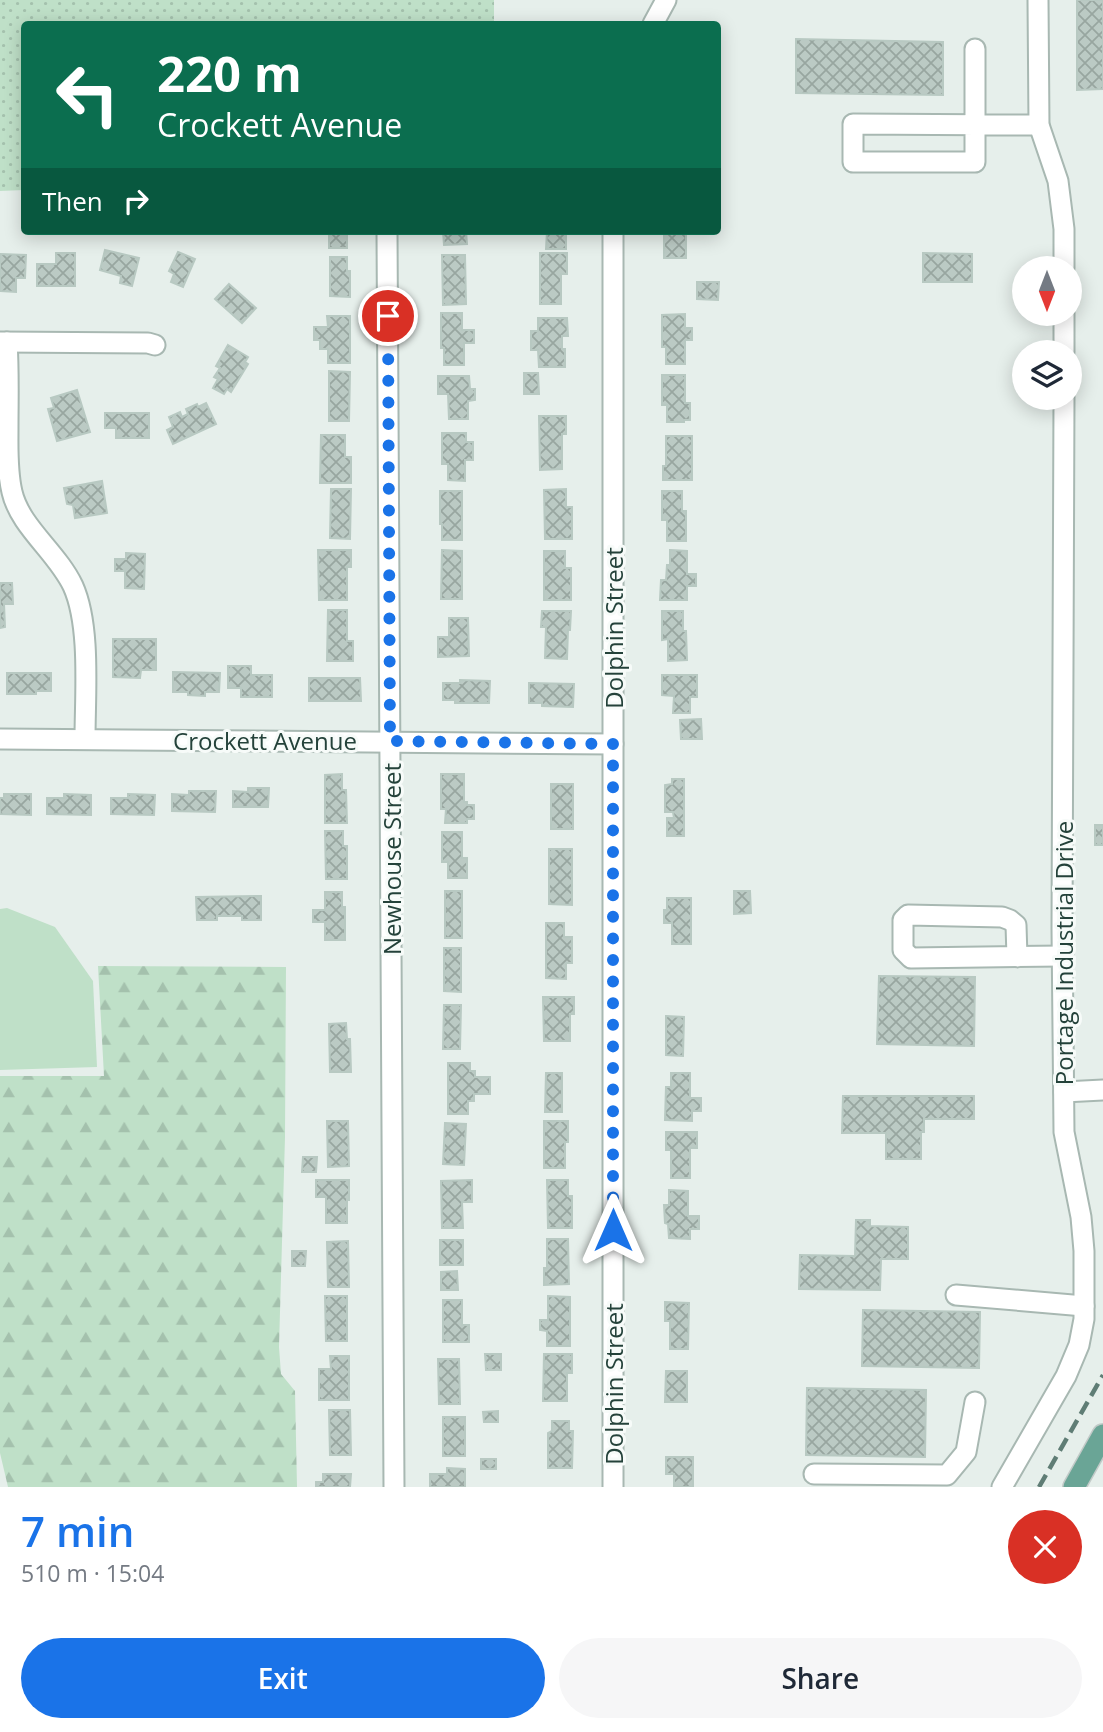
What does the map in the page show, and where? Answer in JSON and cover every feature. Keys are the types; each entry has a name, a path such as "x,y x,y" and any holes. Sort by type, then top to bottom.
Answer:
{"main road":[{"path":"1074,1487 1103,1435"}],"street":[{"path":"655,21 666,0"},
{"path":"1038,0 1039,125 1058,181 1064,229 1064,256"},
{"path":"975,49 974,124 975,162 853,162 853,124 974,124 1039,125"},
{"name":"Newhouse Street","path":"387,235 394,1487"},
{"name":"Dolphin Street","path":"613,235 613,1487"},
{"path":"85,739 85,638 81,611 73,587 59,562 22,517 12,494 4,342 155,345"},
{"name":"Portage Industrial Drive","path":"1002,1487 1066,1376 1079,1345 1084,1319 1081,1217 1064,1132 1064,410"},
{"name":"Crockett Avenue","path":"0,739 613,744"},
{"path":"1017,957 1016,925 1002,917 908,915 903,920 903,950 911,958 1017,957 1063,956"},
{"path":"1064,1092 1103,1090"},
{"path":"956,1295 1084,1306"},
{"path":"814,1474 947,1475 966,1452 975,1402"}],"green space":[{"path":"0,0 494,0 494,21 21,21 21,190 0,191"},
{"path":"7,908 55,927 93,981 97,1067 0,1070 0,909"},
{"path":"98,966 286,967 285,1137 279,1347 281,1374 295,1391 297,1487 8,1487 0,1453 0,1076 104,1076"}],"building":[{"path":"1077,0 1103,0 1103,89 1077,90"},
{"path":"796,39 943,42 943,95 796,93"},
{"path":"329,235 347,235 347,248 329,248"},
{"path":"443,235 466,235 467,244 444,245"},
{"path":"547,235 566,235 566,249 546,249"},
{"path":"664,235 686,235 686,258 664,258"},
{"path":"105,250 139,258 132,286 120,283 121,276 100,270"},
{"path":"178,252 195,259 183,287 171,282 174,274 169,271"},
{"path":"56,253 75,253 75,286 37,286 37,264 56,264"},
{"path":"540,253 567,253 567,274 561,274 561,304 540,304"},
{"path":"923,253 972,254 972,282 923,282"},
{"path":"0,254 26,255 25,278 16,278 16,292 0,291"},
{"path":"442,255 465,255 466,304 443,305"},
{"path":"330,257 347,257 350,297 330,296"},
{"path":"697,282 719,282 718,300 697,299"},
{"path":"229,284 256,308 242,323 215,299"},
{"path":"441,313 462,313 462,330 474,330 474,343 464,343 464,365 444,365"},
{"path":"685,314 685,328 692,328 692,340 685,340 685,364 666,364 666,347 662,347 662,315"},
{"path":"327,316 350,316 350,363 328,363 328,349 320,349 320,340 314,340 314,327 328,327"},
{"path":"538,318 567,318 568,336 562,336 565,367 539,367 538,350 531,350 531,331 538,331"},
{"path":"228,345 248,357 245,362 248,364 231,392 227,389 224,394 213,388 218,379 214,377 220,368 216,366"},
{"path":"329,371 350,372 349,421 329,421"},
{"path":"524,373 538,373 539,394 524,394"},
{"path":"662,375 685,375 685,403 690,403 690,420 667,422 667,405 662,405"},
{"path":"438,376 469,376 470,389 475,389 475,400 468,401 468,419 449,419 448,394 438,394"},
{"path":"77,390 90,432 57,441 48,409 54,408 51,398"},
{"path":"206,403 216,424 173,444 167,430 173,427 169,417 180,412 182,417 188,414 186,409"},
{"path":"105,413 149,413 149,438 116,438 116,428 105,428"},
{"path":"539,416 566,416 566,434 562,434 562,469 540,470"},
{"path":"442,433 466,433 466,442 473,442 473,460 465,460 465,481 448,480 448,464 442,464"},
{"path":"321,435 345,435 345,457 351,457 351,483 320,483"},
{"path":"666,436 692,436 692,480 663,480"},
{"path":"102,481 107,513 75,518 73,505 67,504 64,488"},
{"path":"331,489 351,489 350,539 330,538"},
{"path":"566,489 566,507 572,507 572,539 545,539 544,490"},
{"path":"440,491 462,491 462,540 442,540"},
{"path":"662,491 682,491 682,511 686,511 686,541 667,541 667,520 662,520"},
{"path":"318,550 351,550 351,567 347,567 347,600 319,600"},
{"path":"442,550 462,551 462,599 441,599"},
{"path":"670,550 687,551 687,574 696,574 696,586 687,586 687,600 660,600 661,580 666,580 667,565 670,565"},
{"path":"544,551 565,551 565,568 571,568 571,600 544,600"},
{"path":"126,553 145,554 144,589 125,588 125,571 115,571 115,559 126,559"},
{"path":"0,583 12,583 13,604 4,604 5,627 0,628"},
{"path":"328,610 347,610 347,641 353,641 353,661 327,661"},
{"path":"542,611 571,611 567,659 545,658 546,627 541,627"},
{"path":"662,611 683,611 687,660 668,661 668,639 662,640"},
{"path":"449,618 468,618 469,656 438,657 438,637 449,637"},
{"path":"113,639 156,639 156,670 141,670 140,678 113,677"},
{"path":"228,666 251,666 251,675 272,675 272,697 241,697 241,688 228,688"},
{"path":"173,672 220,673 219,692 205,692 205,696 173,692"},
{"path":"7,673 51,673 51,691 7,694"},
{"path":"662,675 697,675 697,697 690,697 690,713 673,713 674,696 662,695"},
{"path":"309,678 360,678 361,701 309,701"},
{"path":"460,680 490,681 489,703 455,703 455,700 443,700 443,683 460,683"},
{"path":"529,683 574,684 573,707 529,703"},
{"path":"701,719 702,739 681,739 680,720"},
{"path":"342,774 342,790 346,790 347,823 325,823 325,775"},
{"path":"441,774 464,774 464,802 474,805 474,819 467,819 467,823 445,823 446,809 441,809"},
{"path":"672,779 684,779 684,836 667,836 667,818 674,818 673,812 665,812 665,785 672,784"},
{"path":"551,784 573,784 573,829 551,829"},
{"path":"248,788 269,788 268,807 233,807 233,791 248,792"},
{"path":"189,791 216,791 215,812 172,811 172,794 189,795"},
{"path":"4,794 31,794 31,815 0,814 0,798 4,798"},
{"path":"64,794 91,795 91,815 47,814 47,798 64,798"},
{"path":"128,794 155,795 154,815 111,814 111,798 128,798"},
{"path":"1095,825 1103,825 1103,845 1095,845"},
{"path":"325,831 343,831 343,846 347,846 347,879 326,879"},
{"path":"442,832 462,832 462,858 467,858 467,878 448,878 448,862 442,862"},
{"path":"549,849 572,849 572,905 549,904"},
{"path":"445,891 462,891 462,938 445,938"},
{"path":"734,891 750,891 751,913 734,914"},
{"path":"325,892 342,892 345,940 325,940 325,922 313,922 313,910 325,910"},
{"path":"261,896 261,920 242,920 242,916 217,916 217,920 197,920 196,897"},
{"path":"667,898 691,898 691,944 672,944 672,923 664,923"},
{"path":"546,923 564,923 564,937 572,937 572,963 566,963 566,979 546,978"},
{"path":"444,948 461,948 461,992 444,991"},
{"path":"879,976 975,977 974,1046 877,1044"},
{"path":"543,997 574,997 574,1014 570,1014 570,1041 544,1041"},
{"path":"444,1005 461,1005 460,1049 443,1049"},
{"path":"666,1016 684,1017 683,1056 666,1055"},
{"path":"346,1023 347,1039 350,1039 351,1072 330,1072 329,1024"},
{"path":"448,1063 470,1063 470,1071 475,1071 475,1077 490,1077 490,1094 474,1094 474,1101 468,1101 468,1114 448,1114"},
{"path":"546,1073 562,1073 562,1112 545,1112"},
{"path":"671,1073 690,1073 690,1098 701,1098 701,1111 692,1111 692,1121 665,1120 666,1087 671,1087"},
{"path":"843,1096 974,1096 974,1119 924,1119 921,1159 886,1159 886,1133 842,1133"},
{"path":"327,1121 348,1121 349,1166 328,1167"},
{"path":"544,1121 568,1121 565,1168 544,1168"},
{"path":"445,1123 466,1124 464,1165 443,1164"},
{"path":"666,1132 697,1132 697,1148 690,1148 690,1178 671,1178 671,1150 666,1150"},
{"path":"303,1157 317,1157 316,1172 302,1172"},
{"path":"316,1180 349,1180 347,1223 326,1223 326,1197 316,1197"},
{"path":"472,1180 472,1202 462,1202 463,1228 442,1228 441,1181"},
{"path":"547,1180 568,1180 568,1196 572,1196 572,1228 548,1228"},
{"path":"669,1190 688,1191 688,1216 699,1216 699,1229 690,1229 690,1239 669,1238 664,1205 669,1205"},
{"path":"856,1220 870,1220 870,1226 908,1227 908,1259 881,1259 880,1290 799,1289 800,1255 855,1256"},
{"path":"547,1239 568,1239 569,1284 544,1285"},
{"path":"440,1240 463,1240 463,1265 440,1265"},
{"path":"348,1241 349,1287 328,1287 327,1242"},
{"path":"292,1251 306,1251 305,1266 292,1266"},
{"path":"457,1271 458,1290 441,1290 441,1272"},
{"path":"325,1296 347,1296 347,1341 326,1341"},
{"path":"548,1296 570,1297 570,1346 547,1346 547,1331 540,1330 540,1320 548,1320"},
{"path":"443,1300 462,1300 462,1325 469,1325 469,1342 443,1342"},
{"path":"665,1302 689,1303 688,1349 670,1349 670,1321 665,1321"},
{"path":"863,1310 980,1312 979,1368 862,1366"},
{"path":"485,1354 501,1354 501,1370 486,1370"},
{"path":"544,1354 572,1354 572,1373 567,1373 567,1401 543,1401"},
{"path":"330,1356 349,1356 349,1400 319,1400 319,1369 331,1369"},
{"path":"438,1359 459,1359 460,1404 439,1404"},
{"path":"666,1371 687,1371 687,1402 665,1402"},
{"path":"807,1388 926,1390 925,1457 806,1455"},
{"path":"329,1410 350,1410 351,1455 330,1455"},
{"path":"498,1411 498,1422 484,1422 483,1412"},
{"path":"443,1417 465,1417 465,1456 443,1456"},
{"path":"552,1421 569,1421 569,1431 573,1431 572,1468 548,1468 548,1433 552,1431"},
{"path":"666,1457 693,1457 693,1487 674,1487 674,1474 666,1474"},
{"path":"481,1459 496,1459 496,1469 481,1469"},
{"path":"447,1468 465,1469 465,1487 430,1487 430,1474 447,1474"},
{"path":"323,1474 351,1474 350,1487 316,1487 316,1482 323,1482"}],"railway":[{"path":"1039,1487 1103,1375"}],"route":[{"path":"388,316 390,741 613,744 613,1230"}]}
